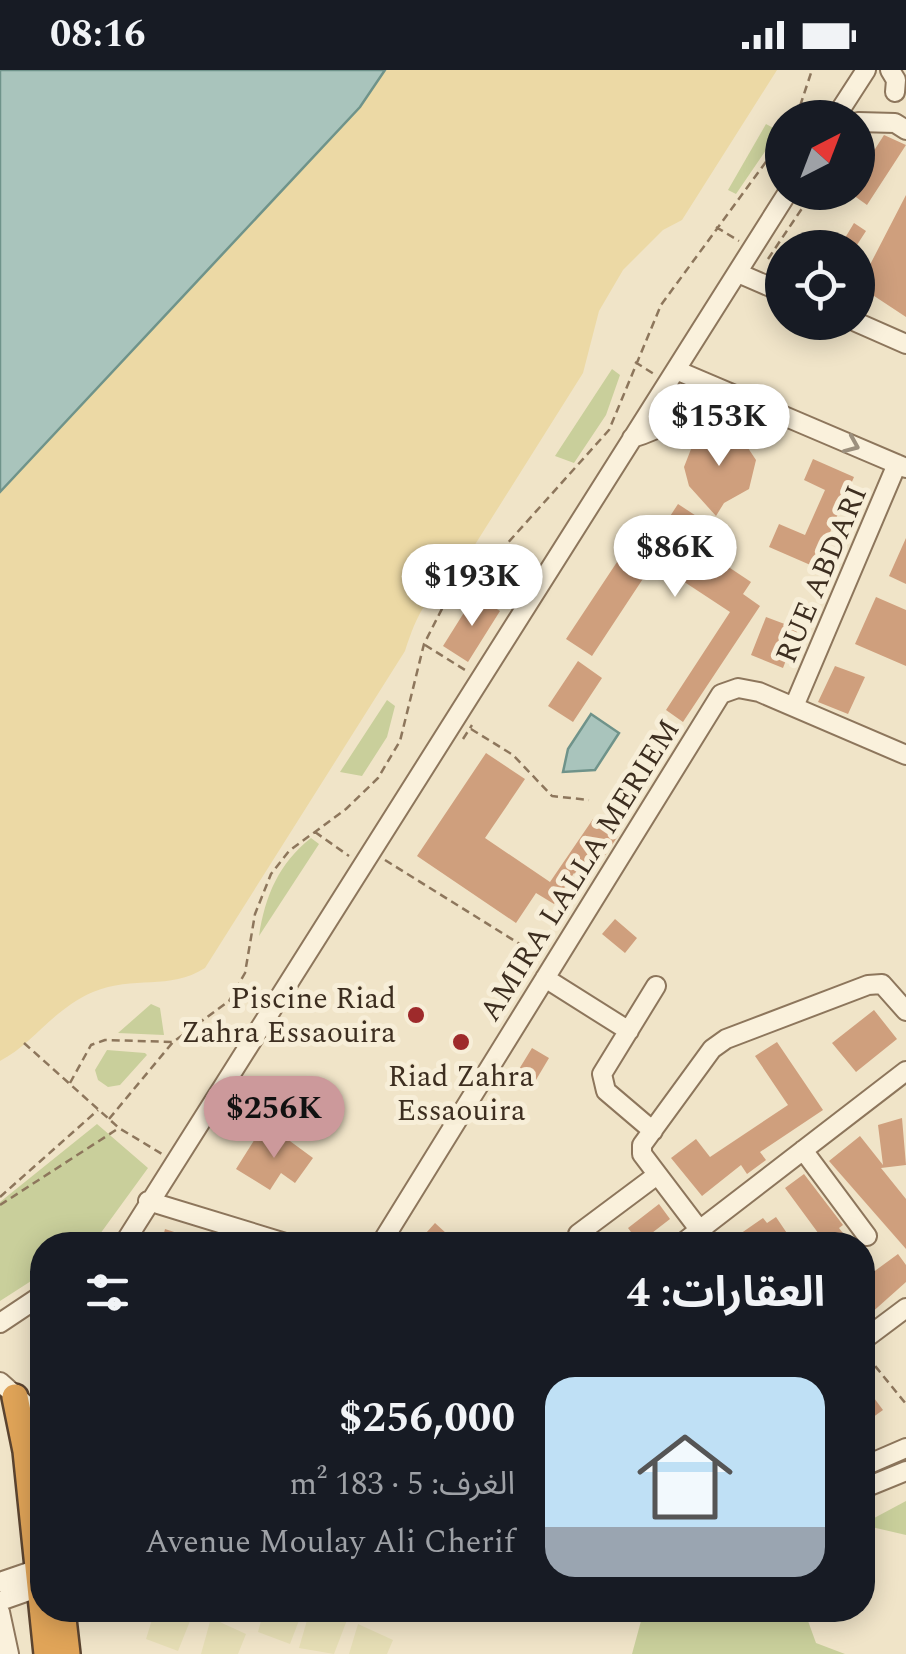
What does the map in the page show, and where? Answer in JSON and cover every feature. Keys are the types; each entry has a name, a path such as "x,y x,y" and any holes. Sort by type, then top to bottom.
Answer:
{"highway":[{"path":"6,1385 26,1451 30,1502"},
{"path":"42,1622 46,1654"},
{"path":"63,1622 67,1654"}],"street":[{"path":"848,100 866,70"},
{"path":"880,123 896,80 890,70"},
{"path":"875,123 894,123 906,130"},
{"path":"131,1232 777,210"},
{"path":"738,273 765,285"},
{"path":"875,330 906,344"},
{"path":"672,376 713,386 902,466"},
{"path":"632,438 672,424 685,409 708,398 713,386"},
{"name":"RUE ABDARI","path":"795,704 902,466"},
{"name":"AMIRA LALLA MERIEM","path":"388,1232 721,694 738,688 795,704 906,756"},
{"path":"549,972 628,1031"},
{"path":"700,1232 642,1154 642,1144 712,1049 726,1039 868,985 882,984 906,1011"},
{"path":"652,1131 603,1084 602,1074 656,986"},
{"path":"712,1232 802,1150 906,1072"},
{"path":"802,1150 865,1232"},
{"path":"581,1232 657,1174"},
{"path":"148,1202 248,1232"},
{"path":"0,1334 5,1319 30,1303"},
{"path":"875,1332 906,1308"},
{"path":"6,1385 30,1403"},
{"path":"875,1461 906,1448"},
{"path":"875,1483 906,1470"},
{"path":"0,1582 30,1580"},
{"path":"0,1601 30,1583"},
{"path":"0,1612 9,1654"}],"path":[{"path":"802,100 812,70"},
{"path":"110,1120 173,1042 205,1022 229,1000 245,973 255,914 271,874 289,851 378,778 400,741 424,644 460,580 504,546 609,430 634,361 661,305 765,162"},
{"path":"715,226 744,244"},
{"path":"634,361 672,376"},
{"path":"460,580 508,613 514,626"},
{"path":"424,644 480,680"},
{"path":"470,728 513,755 552,796 589,800"},
{"path":"314,831 365,858 549,972"},
{"path":"69,1084 91,1045 105,1040 173,1042"},
{"path":"24,1043 120,1128 174,1162"},
{"path":"0,1196 98,1109"},
{"path":"0,1205 120,1128"},
{"path":"875,1367 906,1404"}],"shaded area":[{"path":"151,1622 190,1622 178,1651 146,1639"},
{"path":"210,1622 220,1622 246,1634 238,1654 201,1654"},
{"path":"261,1622 298,1622 290,1644 258,1632"},
{"path":"307,1622 346,1622 334,1654 299,1648"},
{"path":"358,1624 393,1640 387,1654 349,1654"}],"green space":[{"path":"765,126 765,152 736,194 728,190"},
{"path":"612,369 620,375 606,415 574,463 555,456"},
{"path":"500,561 518,575 502,606 474,587"},
{"path":"387,700 395,706 387,737 362,776 340,772"},
{"path":"311,838 319,844 259,936 275,881 290,858"},
{"path":"151,1004 160,1008 164,1035 118,1033"},
{"path":"107,1050 147,1055 120,1085 108,1087 98,1080 95,1070"},
{"path":"97,1124 148,1168 101,1232 30,1232 30,1282 0,1301 0,1202"},
{"path":"906,1501 906,1535 875,1528 875,1518"},
{"path":"641,1622 808,1622 816,1643 845,1654 632,1654"}],"sand":[{"path":"385,70 777,70 682,220 663,230 623,270 599,311 583,373 459,570 424,606 405,651 205,968 178,979 123,984 93,992 66,1008 0,1061 0,492 360,107"}],"water":[{"path":"0,70 385,70 360,107 0,492"},
{"path":"591,714 619,733 595,770 563,772 568,749"}],"building":[{"path":"884,135 906,145 875,193 875,149"},
{"path":"906,195 906,317 875,297 875,255"},
{"path":"714,432 742,439 756,460 749,489 724,503 716,516 689,486 684,467 693,444"},
{"path":"813,459 854,477 815,567 769,547 779,524 805,535 825,490 804,480"},
{"path":"678,504 710,525 697,546 751,582 743,594 760,606 683,722 666,710 730,612 654,562 592,656 566,639 619,559 635,570"},
{"path":"906,538 906,584 889,576"},
{"path":"475,595 500,611 468,662 443,646"},
{"path":"876,597 906,610 906,666 855,644"},
{"path":"766,617 798,629 783,668 751,655"},
{"path":"578,661 602,678 573,722 548,706"},
{"path":"835,666 865,677 848,714 818,702"},
{"path":"486,753 525,779 485,838 550,882 593,819 618,836 587,882 574,873 554,904 536,893 516,923 417,856"},
{"path":"615,919 637,938 625,953 602,934"},
{"path":"874,1010 897,1039 856,1072 832,1043"},
{"path":"777,1042 823,1110 760,1152 766,1160 747,1174 741,1165 702,1196 671,1158 696,1139 710,1157 788,1105 755,1056"},
{"path":"532,1048 549,1058 530,1090 513,1079"},
{"path":"902,1118 906,1165 881,1168 906,1199 906,1249 829,1161 860,1136 883,1165 878,1125"},
{"path":"279,1133 313,1158 295,1183 281,1173 270,1190 236,1169 258,1134 272,1143"},
{"path":"804,1174 843,1225 839,1228 842,1232 817,1232 785,1188"},
{"path":"659,1204 670,1219 653,1232 631,1232 628,1228"},
{"path":"776,1217 786,1232 743,1232 763,1218 767,1223"},
{"path":"435,1223 445,1232 427,1232"},
{"path":"898,1254 906,1265 906,1282 875,1310 875,1271"},
{"path":"875,1399 883,1410 875,1416"}],"place":[{"name":"Piscine Riad Zahra Essaouira","path":"416,1015"},
{"name":"Riad Zahra Essaouira","path":"461,1042"}]}
